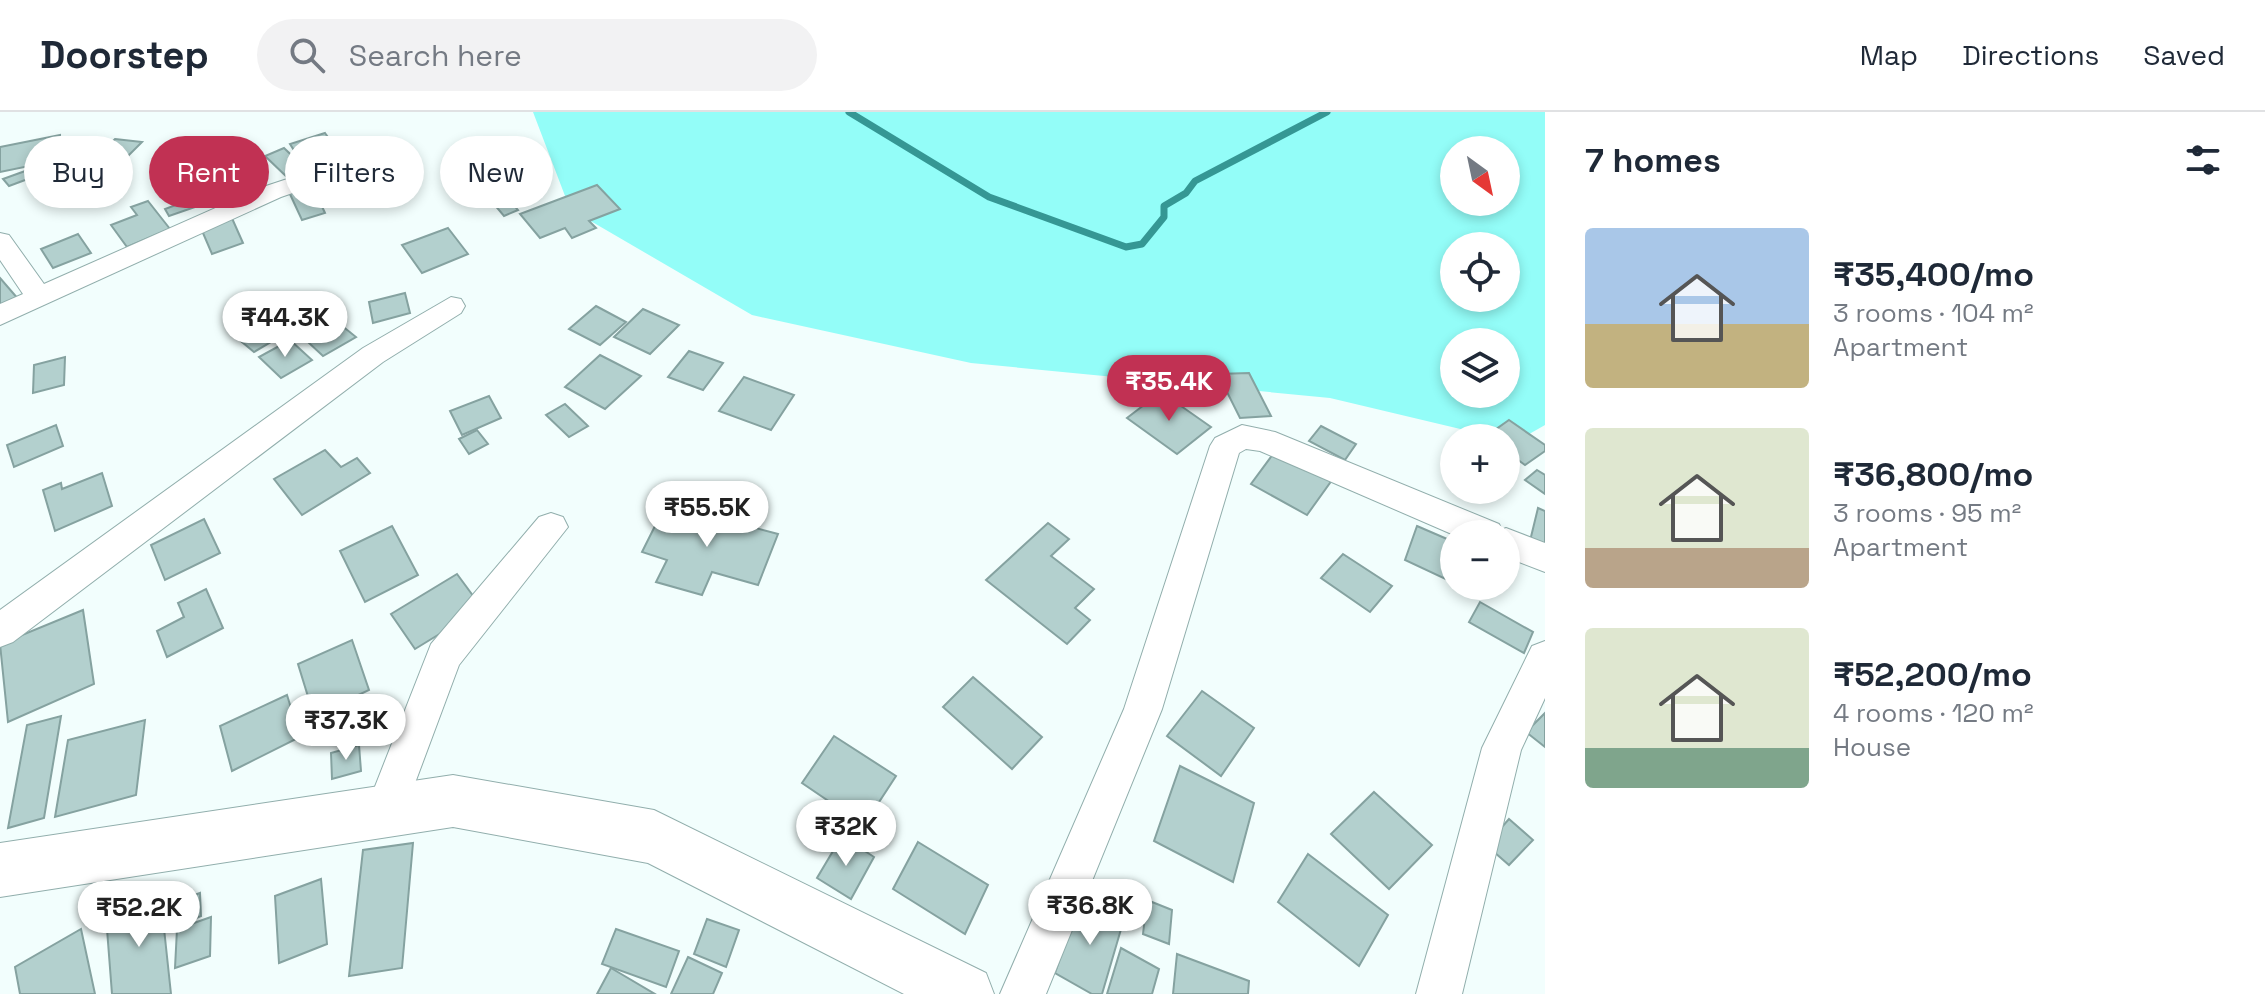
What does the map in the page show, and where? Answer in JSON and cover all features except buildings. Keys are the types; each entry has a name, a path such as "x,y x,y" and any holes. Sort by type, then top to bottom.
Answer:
{"main road":[{"path":"0,870 453,801 654,837 965,994"}],"street":[{"path":"0,315 285,188"},
{"path":"0,241 39,297"},
{"path":"0,631 373,355 451,306"},
{"path":"1023,994 1143,709 1226,446 1242,437 1264,440 1454,520"},
{"path":"385,812 444,656 551,527"},
{"path":"1520,548 1545,558"},
{"path":"1439,994 1502,748 1545,658"}],"shaded area":[{"path":"533,112 1545,112 1545,425 1520,439 1520,424 1440,424 1330,398 971,363 752,315 570,209 553,164 553,136 542,136"}],"waterway":[{"path":"849,112 989,197 1126,247 1142,244 1164,217 1164,206 1186,193 1195,181 1327,112"}]}
